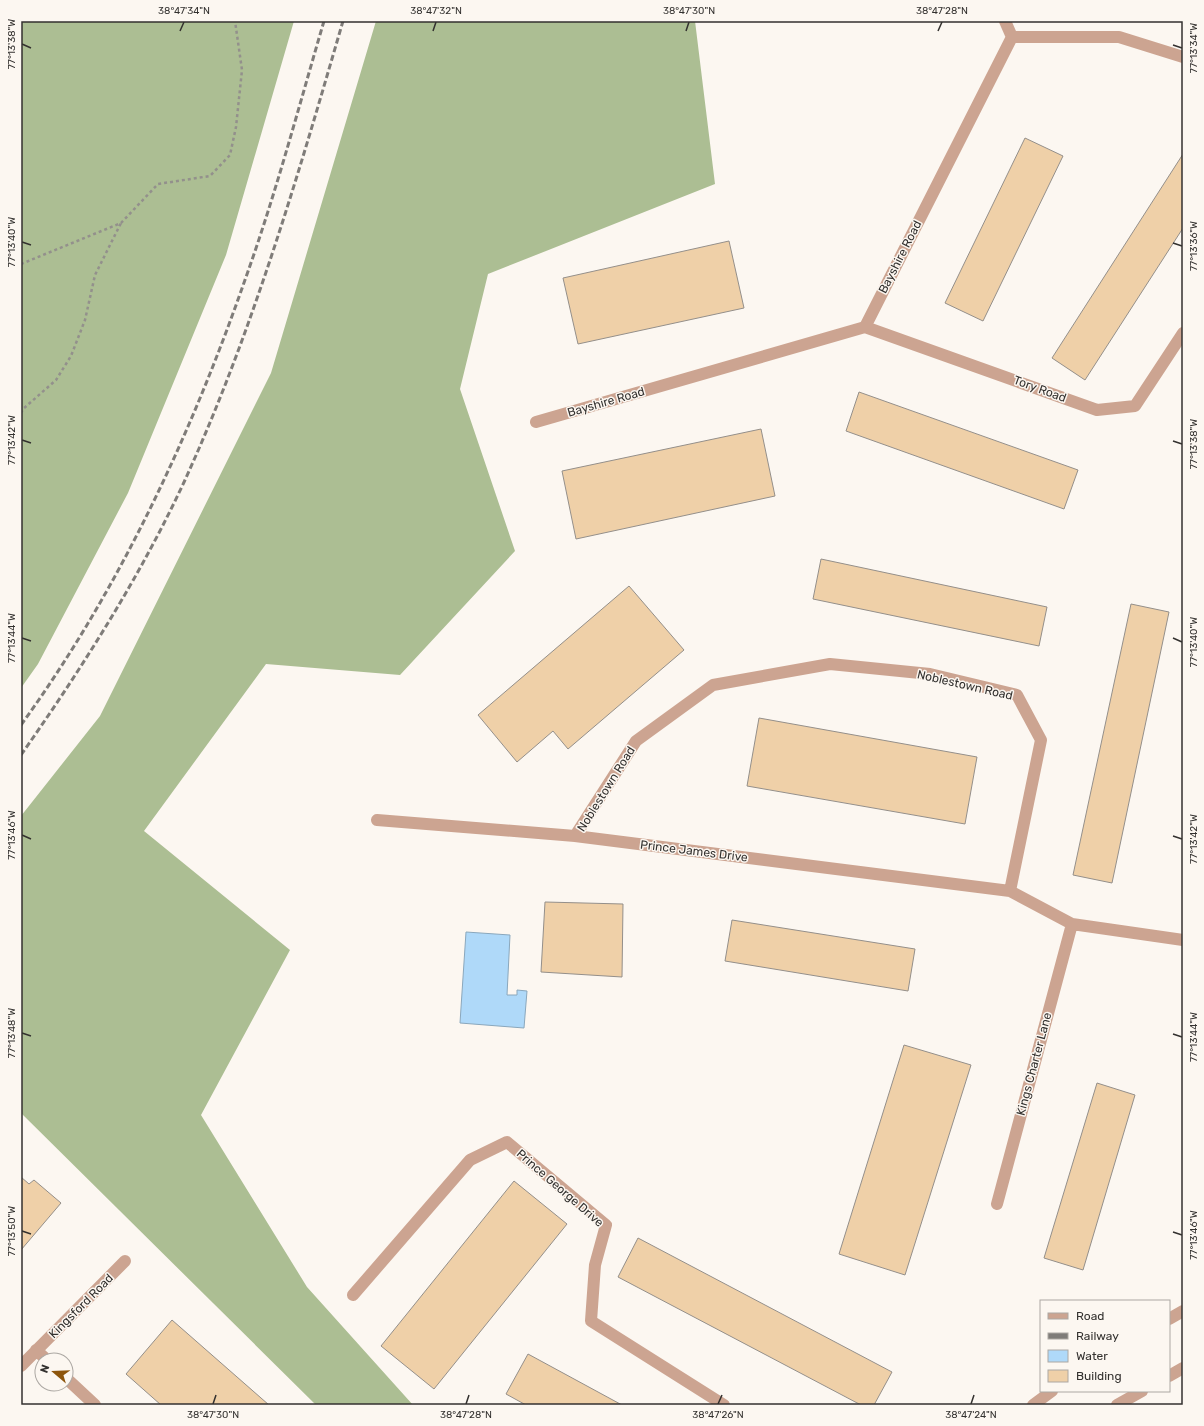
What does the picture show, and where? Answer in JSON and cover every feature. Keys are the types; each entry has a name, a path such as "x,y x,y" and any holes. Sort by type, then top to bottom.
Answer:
{"street":[{"path":"1005,21 1012,36 1119,36 1183,57"},
{"name":"Bayshire Road","path":"536,422 865,327 1012,36"},
{"name":"Tory Road","path":"865,327 1097,410 1135,406 1183,333"},
{"name":"Noblestown Road","path":"575,836 636,741 713,685 830,664 930,674 1017,695 1041,740 1010,891"},
{"name":"Prince James Drive","path":"377,820 575,836 1010,891"},
{"path":"1010,891 1072,924 1183,940"},
{"name":"Kings Charter Lane","path":"997,1204 1072,924"},
{"name":"Prince George Drive","path":"354,1294 470,1160 507,1142 606,1225 595,1265 591,1321 724,1405"},
{"name":"Kingsford Road","path":"21,1366 125,1262"},
{"path":"1170,1318 1183,1311"},
{"path":"1170,1375 1183,1368"},
{"path":"74,1385 95,1405"},
{"path":"1033,1405 1051,1392"},
{"path":"1117,1405 1140,1392"}],"path":[{"path":"21,413 23,409 56,380 71,356 85,320 96,275 121,223 158,184 210,176 230,156 236,128 242,70 235,21"},
{"path":"21,264 121,223"}],"green space":[{"path":"21,21 294,21 226,255 128,493 38,664 21,688"},
{"path":"376,21 695,21 715,184 488,274 460,389 515,551 400,675 266,664 144,831 290,950 201,1115 307,1287 413,1405 316,1405 21,1113 21,816 100,716 271,373"}],"water":[{"path":"466,932 510,935 507,995 517,995 517,990 527,991 524,1028 460,1023"}],"building":[{"path":"1025,138 1063,156 983,321 945,303"},
{"path":"1183,154 1183,228 1085,380 1052,358"},
{"path":"729,241 744,308 578,344 563,278"},
{"path":"859,392 1078,470 1064,509 846,431"},
{"path":"761,429 775,496 576,539 562,471"},
{"path":"821,559 1047,607 1039,646 813,599"},
{"path":"629,586 684,650 568,749 553,731 517,762 478,715"},
{"path":"1131,604 1169,612 1112,883 1073,875"},
{"path":"759,718 977,757 965,824 747,786"},
{"path":"545,902 623,904 622,977 541,972"},
{"path":"732,920 915,949 908,991 725,961"},
{"path":"904,1045 971,1065 905,1275 839,1254"},
{"path":"1097,1083 1135,1095 1083,1270 1044,1258"},
{"path":"21,1177 29,1184 34,1180 61,1203 21,1250"},
{"path":"514,1181 567,1224 434,1389 381,1346"},
{"path":"638,1238 892,1372 874,1405 861,1405 618,1277"},
{"path":"172,1320 269,1405 161,1405 126,1374"},
{"path":"528,1354 622,1405 526,1405 506,1394"}],"railway":[{"path":"21,725 57,673 121,566 150,510 201,395 225,336 257,245 287,149 324,21"},
{"path":"21,755 66,689 109,621 149,552 185,480 232,368 253,311 291,196 343,21"}]}
